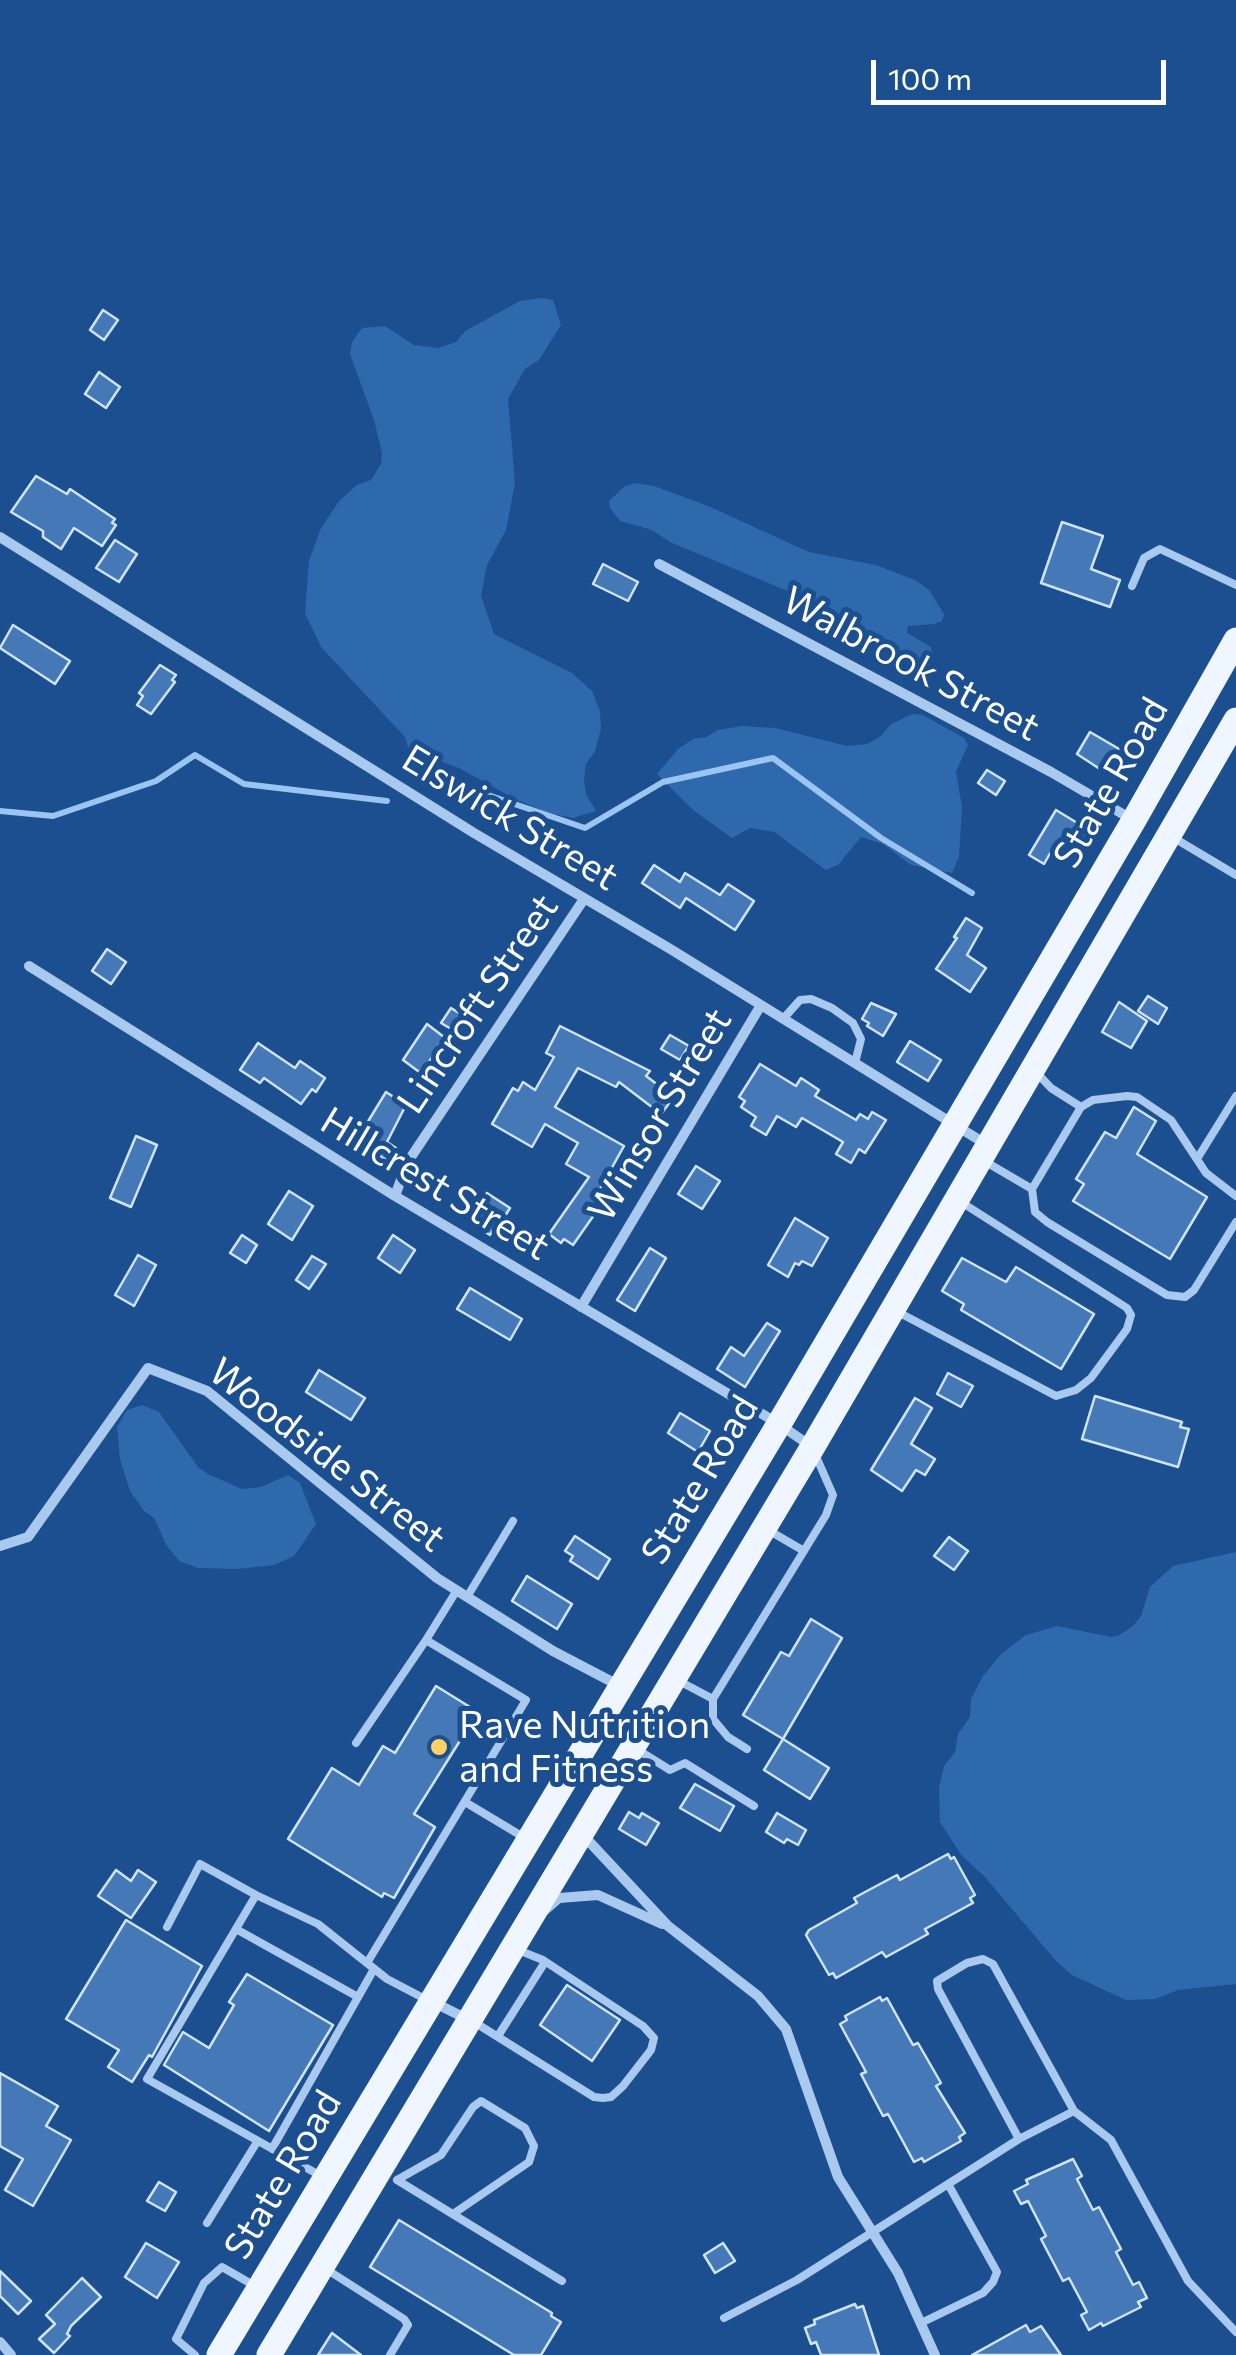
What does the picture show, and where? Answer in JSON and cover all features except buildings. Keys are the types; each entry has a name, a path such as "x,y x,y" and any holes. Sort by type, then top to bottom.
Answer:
{"main road":[{"name":"State Road","path":"220,2355 779,1424 1236,640"},
{"name":"State Road","path":"270,2355 322,2267 389,2175 470,2020 894,1310 1236,720"}],"street":[{"name":"Elswick Street","path":"0,537 855,1062 954,1127 986,1153"},
{"name":"Walbrook Street","path":"659,564 1134,820"},
{"name":"Lincroft Street","path":"396,1196 407,1162 584,899"},
{"name":"Hillcrest Street","path":"30,966 396,1196 779,1424 812,1448"},
{"name":"Winsor Street","path":"581,1308 761,1005"},
{"name":"Woodside Street","path":"0,1546 28,1538 148,1368 208,1390 462,1594 553,1651 619,1685"},
{"path":"583,1834 668,1926 758,1996 786,2029 838,2177 898,2273 935,2355"},
{"path":"521,1937 559,1898 598,1895 668,1926"},
{"path":"430,2001 470,2020"},
{"path":"0,2342 11,2355"}],"lane":[{"path":"1132,586 1144,558 1160,549 1236,585"},
{"path":"1170,836 1236,874"},
{"path":"783,1019 800,1000 811,999 832,1008 852,1023 861,1039 855,1062"},
{"path":"1034,1070 1051,1088 1081,1107"},
{"path":"1197,1160 1236,1096"},
{"path":"1236,1196 1206,1173 1171,1120 1138,1097 1108,1097 1081,1107 1032,1189 1035,1212 1047,1222 1176,1297 1185,1297 1194,1290 1236,1222"},
{"path":"986,1153 1032,1189"},
{"path":"894,1310 1056,1396 1076,1390 1092,1378 1127,1330 1132,1314 1127,1308 958,1200"},
{"path":"748,1749 728,1738 714,1719 713,1700 826,1515 833,1494 812,1448"},
{"path":"356,1743 512,1521"},
{"path":"764,1528 804,1552"},
{"path":"272,2150 358,1997 371,1966 526,1700 426,1640"},
{"path":"675,1680 713,1700"},
{"path":"634,1748 670,1770 685,1762 754,1806"},
{"path":"464,1802 527,1839"},
{"path":"167,1927 200,1864 318,1924 387,1979 430,2001"},
{"path":"256,1895 148,2079 325,2178"},
{"path":"236,1929 358,1997"},
{"path":"470,2020 602,2098 611,2098 651,2050 654,2038 643,2026 545,1962 521,1937"},
{"path":"1018,2140 938,1990 937,1981 967,1962 983,1960 993,1964 1074,2111 1111,2140 1188,2281 1236,2332"},
{"path":"498,2036 545,1962"},
{"path":"389,2175 441,2155 473,2107 481,2102 525,2128 534,2146 529,2162 453,2214"},
{"path":"724,2318 797,2280 1018,2140 1074,2111"},
{"path":"207,2223 257,2142"},
{"path":"389,2175 562,2282"},
{"path":"921,2323 983,2293 997,2272 948,2184"},
{"path":"195,2355 176,2340 204,2283 222,2267 259,2289"},
{"path":"322,2267 404,2319 408,2325 390,2355"}],"shaded area":[{"path":"553,300 561,325 539,360 525,369 508,399 515,483 506,530 487,565 481,596 494,634 572,673 592,691 600,711 601,729 595,751 586,764 584,780 586,794 596,811 573,818 517,800 459,768 434,759 412,761 405,737 321,647 305,613 309,561 321,528 339,501 357,485 371,480 381,464 374,420 350,354 352,342 362,328 385,326 414,345 438,348 456,342 465,331 520,301"},
{"path":"635,483 708,506 809,552 876,565 917,581 929,590 944,614 942,621 935,624 908,626 907,633 930,646 933,662 914,665 852,629 826,607 670,542 652,530 620,521 609,501 625,486"},
{"path":"913,714 923,715 964,738 968,745 956,772 962,806 959,857 952,873 911,865 883,844 861,837 838,865 826,870 774,832 750,828 732,838 693,810 657,774 678,749 718,730 742,726 775,728 847,746 867,744 891,724"},
{"path":"142,1405 159,1412 198,1467 208,1474 242,1489 261,1487 288,1475 300,1483 316,1524 294,1556 274,1565 237,1569 198,1568 179,1561 154,1518 130,1491 120,1459 117,1427 127,1410"},
{"path":"1236,1552 1236,1984 1178,1990 1155,1999 1126,2000 1072,1975 1056,1961 984,1876 962,1856 940,1822 939,1788 944,1766 955,1752 958,1734 970,1717 971,1699 983,1676 1002,1653 1026,1635 1057,1626 1118,1636 1141,1616 1150,1587 1173,1566"}],"waterway":[{"path":"0,811 53,816 156,781 195,755 244,784 387,801"},
{"path":"435,777 585,828 663,782 773,758 881,838 972,893"}],"place":[{"name":"Rave Nutrition and Fitness","path":"439,1747"}]}
